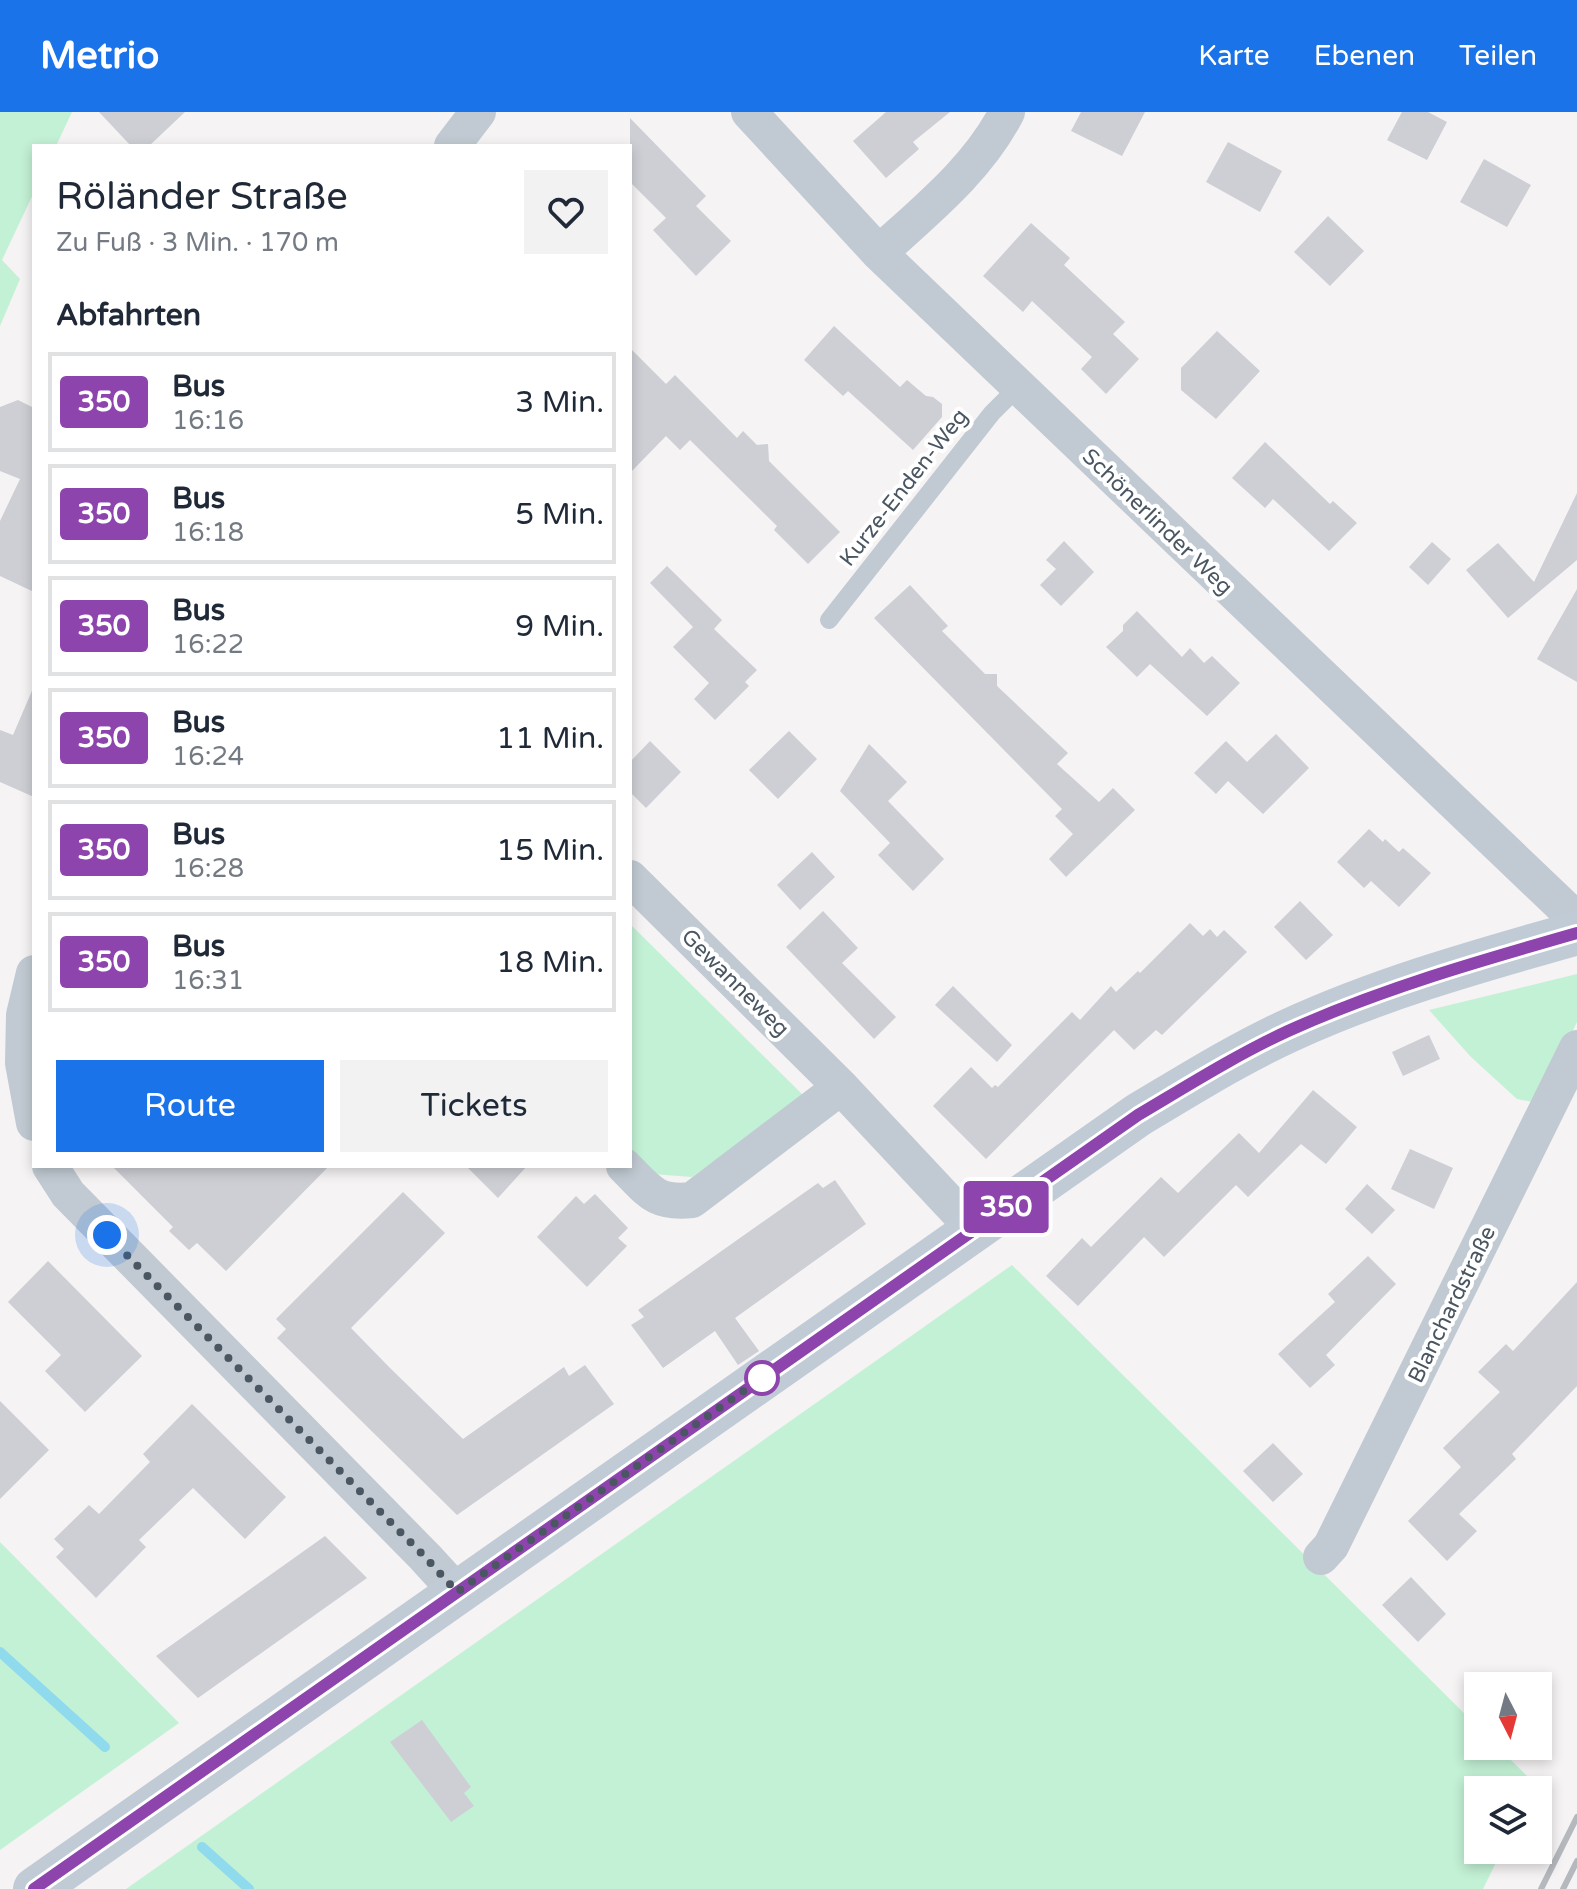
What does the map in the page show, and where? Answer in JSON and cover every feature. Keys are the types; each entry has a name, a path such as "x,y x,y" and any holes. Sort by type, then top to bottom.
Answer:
{"street":[{"path":"454,144 478,112"},
{"name":"Schönerlinder Weg","path":"749,112 879,253 1577,920"},
{"path":"879,253 950,188 997,132 1007,112"},
{"name":"Gewanneweg","path":"632,880 841,1087 974,1229"},
{"path":"35,1889 1138,1115 1266,1042 1323,1016 1398,987 1577,933"},
{"path":"32,981 24,1015 23,1063 32,1112"},
{"name":"Blanchardstraße","path":"1321,1557 1331,1546 1577,1048"},
{"path":"626,1168 650,1193 671,1202 692,1200 841,1087"},
{"path":"51,1168 68,1194 457,1592"}],"lane":[{"name":"Kurze-Enden-Weg","path":"829,620 992,413 1018,387"}],"green space":[{"path":"0,112 72,112 57,144 32,144 32,196 2,260 20,279 0,326"},
{"path":"632,926 805,1097 692,1177 653,1174 632,1152"},
{"path":"1577,974 1577,1022 1538,1103 1517,1099 1471,1057 1429,1010"},
{"path":"1012,1265 1464,1713 1464,1760 1511,1760 1527,1776 1464,1776 1464,1864 1495,1864 1483,1889 126,1889"},
{"path":"0,1542 179,1723 0,1850"}],"building":[{"path":"99,112 185,112 151,144 129,144"},
{"path":"886,112 950,112 913,142 919,149 886,178 853,141"},
{"path":"1081,112 1145,112 1122,156 1071,131"},
{"path":"1402,112 1428,112 1447,122 1427,160 1387,140"},
{"path":"630,118 706,196 696,206 731,241 696,276 653,230 666,218 632,184"},
{"path":"1228,142 1282,171 1260,212 1206,182"},
{"path":"1484,159 1531,185 1507,227 1460,202"},
{"path":"1328,216 1364,251 1330,286 1294,252"},
{"path":"1031,223 1070,258 1064,265 1125,322 1113,334 1139,359 1106,394 1081,369 1092,357 1032,301 1023,312 983,276"},
{"path":"834,326 900,387 907,380 926,396 942,404 942,417 913,450 848,391 843,396 804,360"},
{"path":"1217,331 1260,371 1216,419 1181,390 1181,368"},
{"path":"632,350 666,384 675,375 737,438 743,431 757,445 768,444 769,461 840,532 808,564 774,530 777,526 690,440 680,450 666,436 632,471"},
{"path":"18,400 32,407 32,591 0,576 0,521 20,479 0,471 0,407"},
{"path":"1265,442 1330,504 1333,501 1357,523 1329,551 1273,499 1265,508 1232,478"},
{"path":"1577,493 1577,560 1508,618 1466,570 1498,543 1534,582"},
{"path":"1064,541 1094,572 1061,606 1040,585 1056,569 1046,560"},
{"path":"1432,542 1451,559 1428,585 1409,567"},
{"path":"667,566 722,620 714,629 757,670 745,682 749,686 715,720 694,699 709,683 673,647 693,627 650,583"},
{"path":"910,585 948,626 942,631 985,674 997,674 997,686 1068,753 1057,764 1099,802 1113,788 1135,810 1066,877 1049,859 1073,834 1055,816 1062,809 874,618"},
{"path":"1577,589 1577,682 1537,659"},
{"path":"1137,611 1182,657 1190,648 1204,663 1212,656 1240,683 1207,716 1150,664 1137,677 1106,647 1123,631 1123,625"},
{"path":"32,691 32,796 0,782 0,730 13,735"},
{"path":"789,731 817,759 778,799 749,770"},
{"path":"1276,734 1309,768 1263,814 1228,781 1216,794 1194,773 1226,741 1247,762"},
{"path":"650,741 681,772 646,808 632,794 632,760"},
{"path":"869,744 907,782 888,801 944,859 913,891 878,855 890,843 840,791"},
{"path":"1369,829 1399,852 1403,848 1431,873 1399,907 1371,881 1364,888 1337,862"},
{"path":"812,852 835,877 800,910 777,885"},
{"path":"1300,901 1333,935 1306,960 1274,927"},
{"path":"823,911 858,948 842,963 896,1017 874,1039 786,947"},
{"path":"1190,923 1203,936 1210,929 1217,937 1224,930 1247,952 1162,1035 1156,1030 1134,1050 1114,1030 986,1159 933,1106 971,1067 992,1088 995,1085 998,1087 1072,1012 1080,1020 1111,986 1116,992 1138,971 1140,973"},
{"path":"953,986 1012,1045 997,1062 935,1005"},
{"path":"1429,1035 1440,1059 1403,1076 1392,1052"},
{"path":"1313,1090 1357,1127 1326,1164 1301,1144 1248,1197 1236,1185 1164,1257 1144,1237 1078,1306 1046,1276 1082,1238 1091,1247 1161,1177 1178,1193 1239,1133 1259,1153"},
{"path":"1410,1149 1453,1168 1434,1209 1391,1189"},
{"path":"114,1168 327,1168 226,1271 197,1243 189,1250 169,1231 173,1227"},
{"path":"468,1168 525,1168 498,1198"},
{"path":"835,1180 866,1224 735,1318 759,1351 738,1365 715,1331 663,1368 631,1325 644,1317 638,1310 818,1183 823,1188"},
{"path":"1367,1184 1395,1210 1372,1234 1345,1209"},
{"path":"403,1192 445,1233 351,1328 390,1368 463,1439 564,1367 569,1376 585,1365 614,1404 457,1515 277,1338 286,1329 276,1319"},
{"path":"595,1194 628,1228 618,1238 627,1246 587,1287 537,1237 576,1196 584,1204"},
{"path":"1368,1256 1396,1284 1326,1355 1335,1365 1310,1388 1278,1354 1335,1302 1328,1294"},
{"path":"48,1261 142,1356 85,1412 45,1371 61,1355 8,1302"},
{"path":"1577,1282 1577,1386 1512,1454 1516,1459 1459,1514 1477,1531 1447,1561 1408,1521 1461,1467 1443,1448 1500,1392 1478,1372 1506,1344 1513,1351"},
{"path":"0,1401 49,1450 0,1499"},
{"path":"192,1404 286,1497 245,1539 193,1488 139,1540 146,1547 96,1598 56,1557 64,1549 54,1539 89,1505 99,1514 150,1462 143,1454"},
{"path":"1273,1443 1303,1474 1273,1502 1243,1471"},
{"path":"325,1536 367,1578 198,1698 156,1656"},
{"path":"1411,1577 1446,1614 1418,1642 1382,1605"},
{"path":"422,1720 471,1787 464,1793 474,1806 451,1822 390,1742"}],"waterway":[{"path":"0,1652 105,1747"},
{"path":"202,1847 249,1889"}],"railway":[{"path":"1541,1889 1577,1817"},
{"path":"1563,1889 1577,1861"}],"bus line":[{"name":"350","path":"34,1889 1138,1115 1214,1069 1323,1016 1398,987 1577,933"}],"route":[{"path":"107,1235 457,1592 762,1378"}]}
